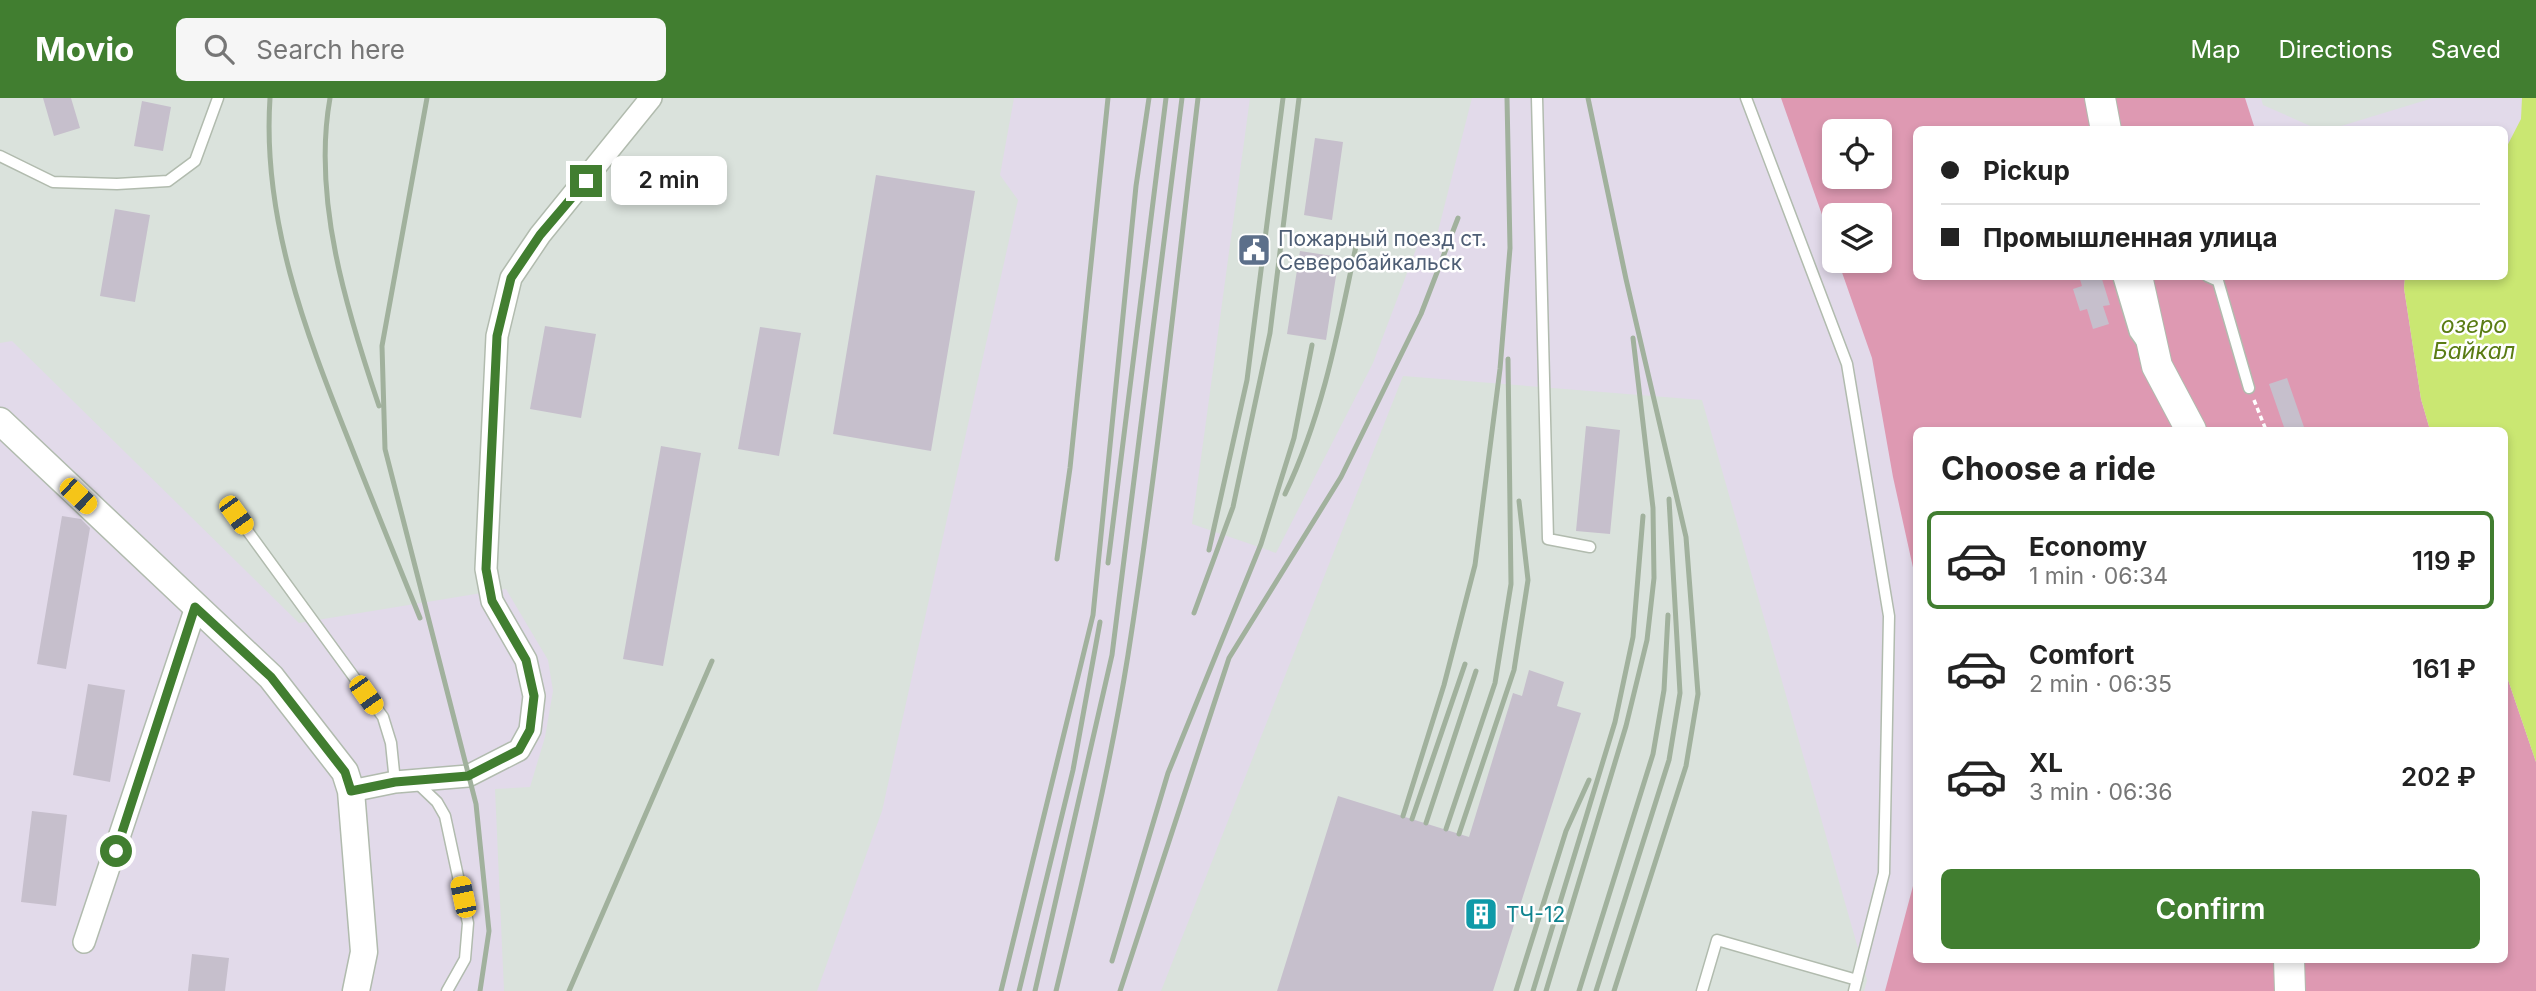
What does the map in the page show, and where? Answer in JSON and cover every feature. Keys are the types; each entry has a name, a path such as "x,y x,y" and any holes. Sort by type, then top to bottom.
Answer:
{"main road":[{"path":"2100,98 2105,126"},
{"path":"2138,280 2157,366 2189,427"},
{"path":"2289,963 2290,991"}],"street":[{"path":"351,791 468,776 519,750 530,730 534,696 526,660 492,601 486,569 497,336 511,278 540,235 651,98"},
{"path":"0,421 271,677 345,772 351,791 364,952 356,991"},
{"path":"84,942 195,607"}],"lane":[{"path":"0,156 52,182 117,184 168,181 195,161 218,98"},
{"path":"1536,98 1548,539 1590,547"},
{"path":"1702,991 1717,940 1855,985 1884,873 1889,616 1847,364 1746,98"},
{"path":"2119,280 2135,333 2157,366"},
{"path":"2216,280 2249,388"},
{"path":"236,515 383,717 405,782 438,802 445,816 468,923 465,959 447,991"}],"path":[{"path":"2249,388 2264,427"}],"shaded area":[{"path":"0,98 1014,98 1000,175 1018,200 882,811 817,991 504,991 495,789 530,787 545,737 553,691 548,660 506,589 299,623 12,341 0,343"},
{"path":"1250,98 1472,98 1436,239 1421,236 1373,363 1276,553 1192,524"},
{"path":"1781,98 2245,98 2254,126 1913,126 1913,280 2405,280 2421,399 2429,427 1913,427 1913,567 1893,477 1872,358 1842,273 1892,273 1892,203 1822,203 1822,215"},
{"path":"2261,98 2433,98 2341,126 2310,126 2263,105"},
{"path":"1403,376 1702,400 1867,980 1864,991 1161,991"},
{"path":"2508,680 2536,762 2536,991 1885,991 1913,886 1913,963 2508,963"}],"water":[{"name":"озеро Байкал","path":"2522,98 2536,98 2536,762 2508,680 2508,427 2429,427 2421,399 2404,288 2405,280 2508,280 2508,144 2521,119"}],"building":[{"path":"43,98 71,98 80,128 54,136"},
{"path":"142,101 171,107 163,151 134,146"},
{"path":"1315,138 1343,142 1332,220 1304,215"},
{"path":"876,175 975,191 931,451 833,434"},
{"path":"115,209 150,215 135,302 100,296"},
{"path":"1300,251 1339,257 1326,340 1287,334"},
{"path":"2080,280 2102,280 2110,305 2103,306 2109,324 2093,329 2087,309 2080,311 2073,289 2082,286"},
{"path":"545,326 596,334 581,418 530,409"},
{"path":"760,327 801,333 779,456 738,449"},
{"path":"2287,378 2304,427 2284,427 2269,384"},
{"path":"1586,426 1620,430 1610,534 1576,531"},
{"path":"661,446 701,453 663,666 623,659"},
{"path":"62,516 81,519 90,528 66,669 37,664"},
{"path":"1529,670 1564,682 1557,706 1581,713 1493,991 1277,991 1338,796 1469,837 1513,693 1522,696"},
{"path":"88,684 125,690 110,782 73,775"},
{"path":"32,811 67,815 56,906 21,902"},
{"path":"192,954 229,958 225,991 188,991"}],"railway":[{"path":"270,98 269,143 273,187 290,273 317,358 420,618"},
{"path":"330,98 326,136 329,215 355,332 379,406"},
{"path":"427,98 382,346 385,449 476,804 489,931 480,991"},
{"path":"1057,559 1070,468 1108,98"},
{"path":"1001,991 1093,615 1136,186 1149,98"},
{"path":"1108,563 1166,98"},
{"path":"1035,991 1112,655 1182,98"},
{"path":"1056,991 1086,866 1128,655 1157,447 1198,98"},
{"path":"1209,550 1247,380 1283,98"},
{"path":"1194,613 1233,507 1270,333 1299,98"},
{"path":"1403,816 1444,685 1475,565 1500,369 1510,248 1507,98"},
{"path":"1588,98 1626,279 1686,537 1698,694 1686,766 1614,991"},
{"path":"1120,991 1229,658 1341,477 1421,314 1458,218"},
{"path":"1285,494 1310,434 1319,403 1336,341 1356,246"},
{"path":"1546,991 1626,726 1647,640 1654,578 1653,508 1633,338"},
{"path":"1112,961 1168,773 1261,544 1294,438 1312,345"},
{"path":"1446,829 1495,683 1511,584 1508,359"},
{"path":"1596,991 1669,760 1680,693 1669,499"},
{"path":"1459,834 1514,670 1528,580 1519,501"},
{"path":"1533,991 1615,722 1633,637 1643,516"},
{"path":"1579,991 1653,754 1664,690 1668,615"},
{"path":"1019,991 1073,770 1100,622"},
{"path":"569,991 712,661"},
{"path":"1412,819 1465,664"},
{"path":"1426,823 1476,671"},
{"path":"1516,991 1566,831 1589,780"}],"place":[{"name":"Пожарный поезд ст. Северобайкальск","path":"1254,250"},
{"name":"ТЧ-12","path":"1481,914"}],"route":[{"path":"116,851 195,607 271,677 345,772 351,791 395,782 468,776 501,762 519,750 530,730 534,696 526,660 492,601 486,569 497,336 511,278 540,235 586,181"}]}
